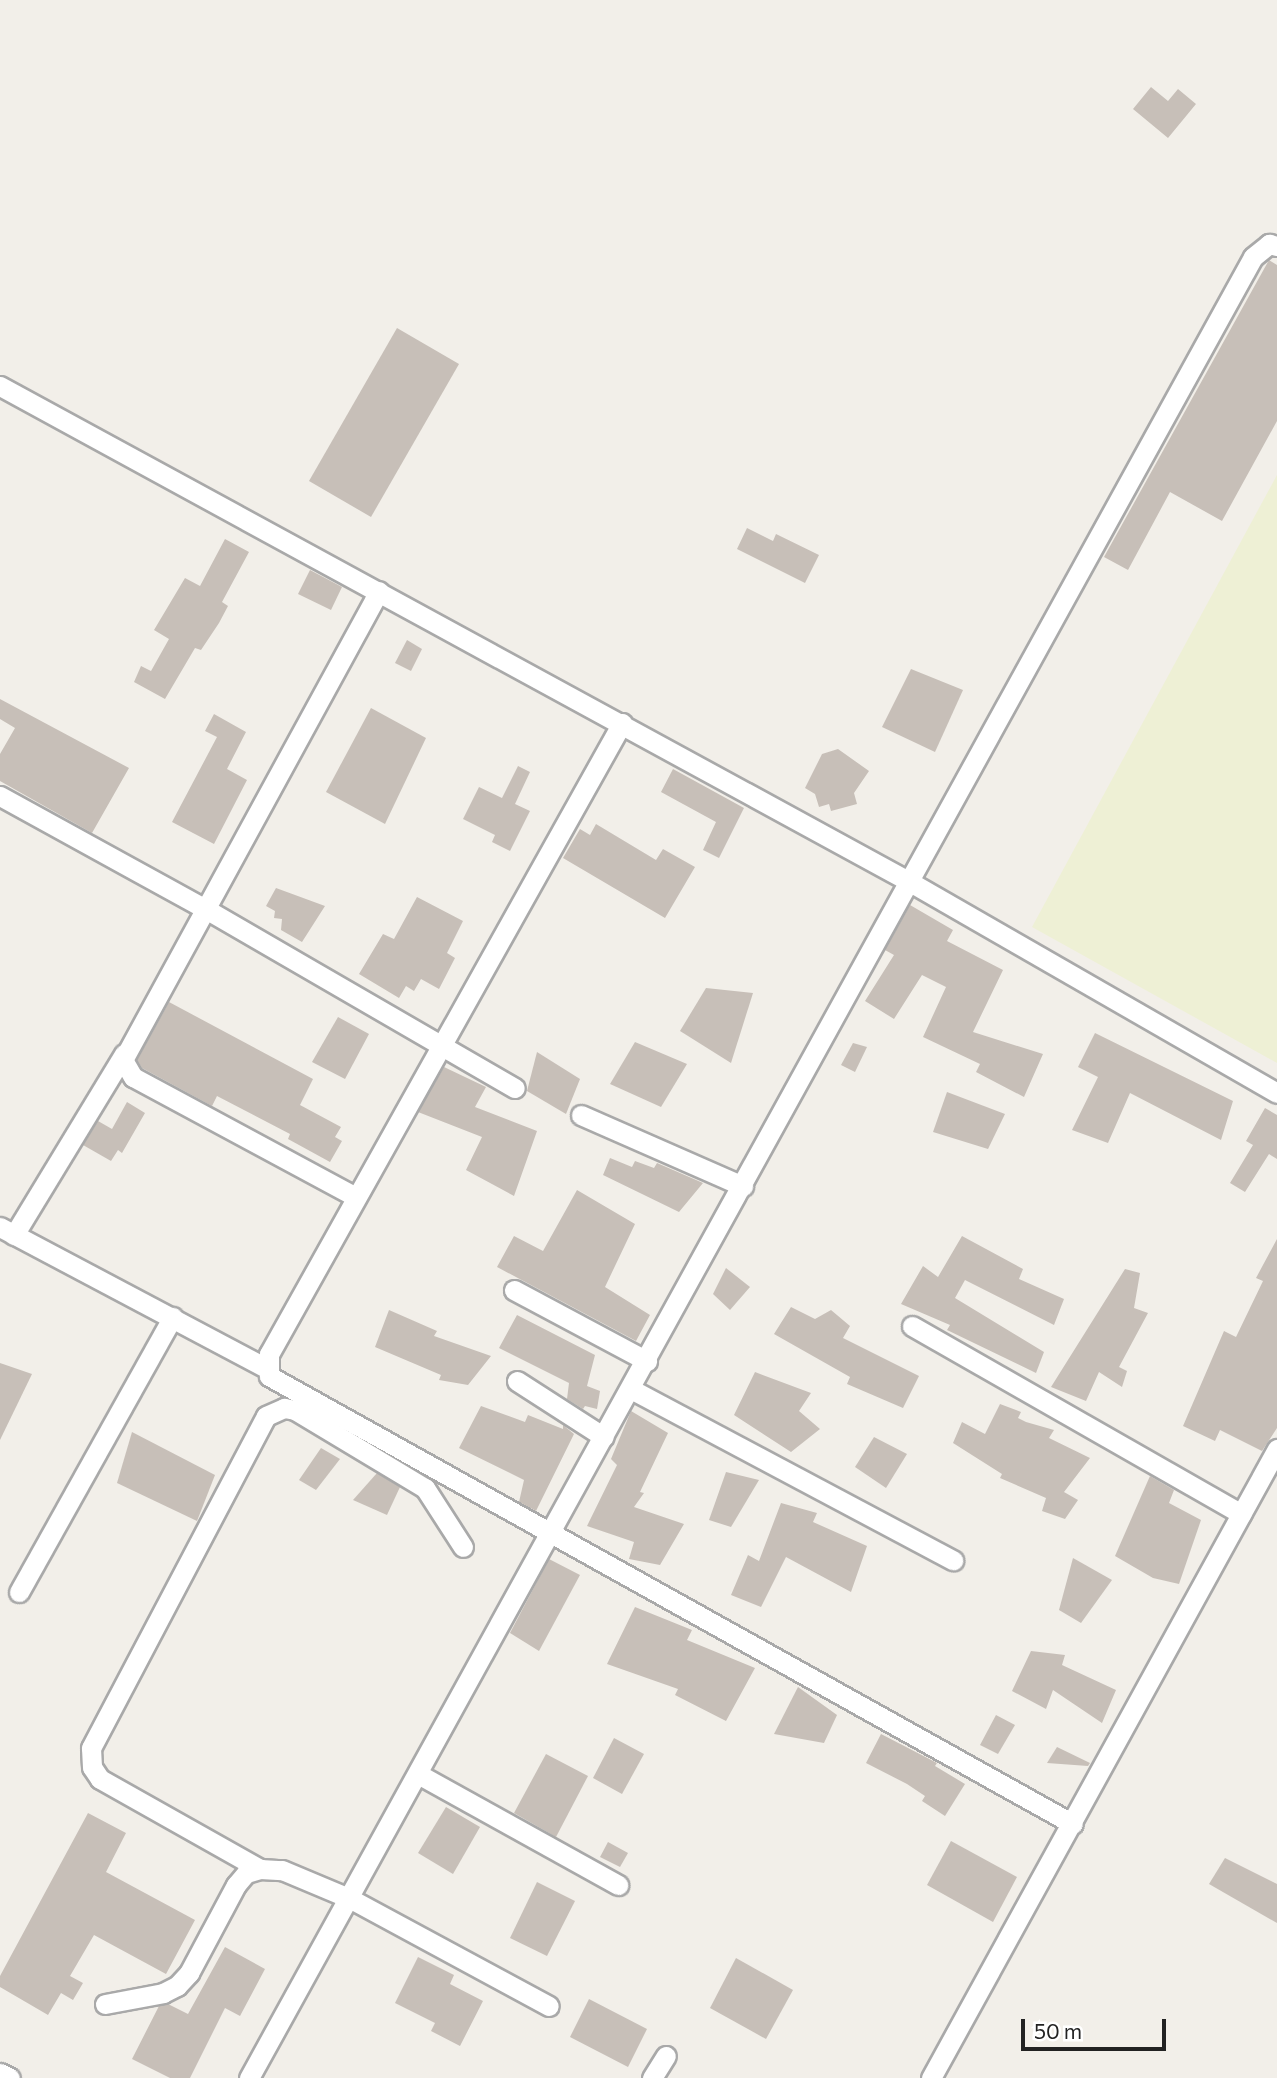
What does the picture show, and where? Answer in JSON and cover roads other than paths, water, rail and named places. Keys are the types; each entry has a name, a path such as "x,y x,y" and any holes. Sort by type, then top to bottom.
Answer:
{"street":[{"path":"249,2078 647,1361 1253,257 1274,242"},
{"path":"0,386 910,882 1277,1093"},
{"path":"379,592 124,1054 7,1231 266,1368 279,1383 1073,1824"},
{"path":"266,1368 269,1354 622,723"},
{"path":"0,796 204,908 514,1088"},
{"path":"124,1054 126,1069 133,1077 356,1197"},
{"path":"581,1115 743,1186"},
{"path":"514,1290 647,1361"},
{"path":"19,1592 173,1317"},
{"path":"912,1326 1241,1514"},
{"path":"517,1381 604,1437"},
{"path":"631,1389 953,1560"},
{"path":"260,1869 100,1779 92,1767 91,1748 266,1416 284,1408 295,1410 425,1488 463,1547"},
{"path":"931,2078 1277,1449"},
{"path":"418,1774 618,1885"},
{"path":"105,2004 163,1993 177,1986 189,1973 236,1885 246,1873 260,1869 282,1870 349,1898 549,2006"},
{"path":"652,2078 666,2056"},
{"path":"0,2073 9,2078"}]}
